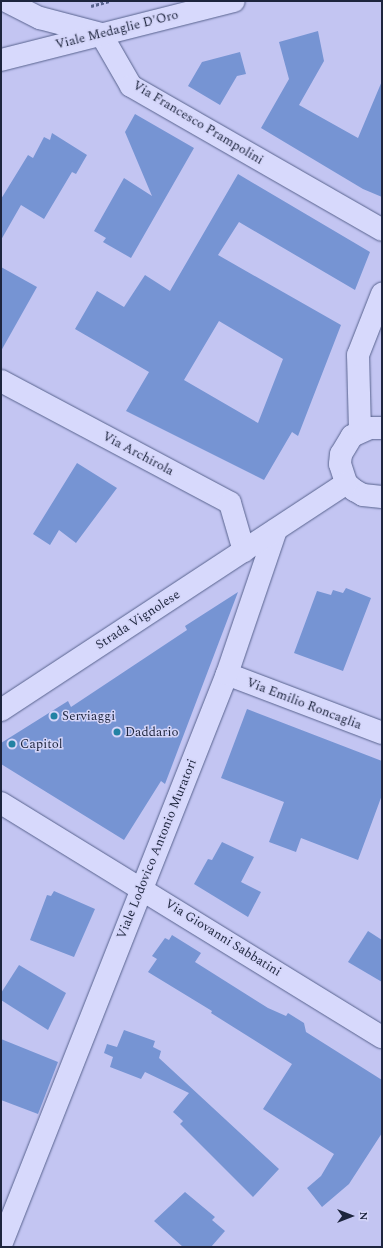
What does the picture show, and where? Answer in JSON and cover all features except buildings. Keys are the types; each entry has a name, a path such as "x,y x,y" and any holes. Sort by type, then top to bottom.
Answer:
{"street":[{"path":"6,1 40,18 101,34"},
{"name":"Viale Medaglie D'Oro","path":"1,60 234,1"},
{"name":"Via Francesco Prampolini","path":"101,34 130,86 382,230"},
{"path":"360,431 358,355 382,294"},
{"name":"Via Archirola","path":"1,382 230,503 244,551"},
{"path":"382,428 360,431 345,444 341,454 342,474 346,483 363,495 382,496"},
{"path":"276,530 346,483"},
{"name":"Strada Vignolese","path":"1,710 276,530"},
{"name":"Viale Lodovico Antonio Muratori","path":"1,1245 227,674 276,530"},
{"name":"Via Emilio Roncaglia","path":"227,674 382,733"},
{"name":"Via Giovanni Sabbatini","path":"1,803 142,888 382,1037"}],"place":[{"name":"Serviaggi","path":"54,716"},
{"name":"Daddario","path":"117,732"},
{"name":"Capitol","path":"12,744"}]}
